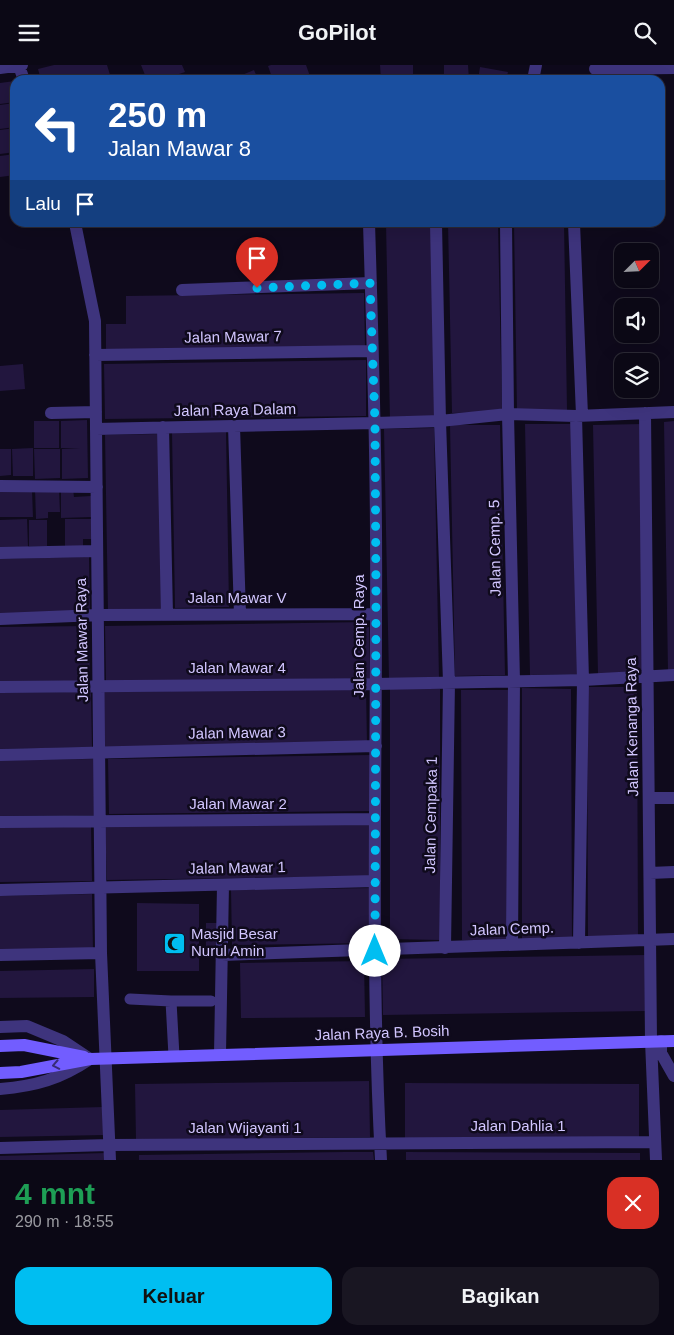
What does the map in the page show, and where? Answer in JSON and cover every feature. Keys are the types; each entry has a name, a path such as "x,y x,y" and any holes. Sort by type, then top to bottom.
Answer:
{"main road":[{"name":"Jalan Raya B. Bosih","path":"90,1059 662,1041"},
{"path":"0,1046 24,1045 90,1059"},
{"path":"0,1073 21,1072 90,1059"}],"street":[{"path":"0,69 21,65"},
{"path":"595,69 652,74 674,68"},
{"name":"Jalan Mawar Raya","path":"75,227 95,321 101,953 110,1160"},
{"name":"Jalan Cemp. Raya","path":"369,227 371,351 375,423 375,951 381,1160"},
{"name":"Jalan Cempaka 1","path":"436,227 440,421 449,682 445,948"},
{"name":"Jalan Cemp. 5","path":"506,227 514,681 512,945"},
{"path":"574,227 583,679 580,943"},
{"path":"182,291 370,283"},
{"name":"Jalan Mawar 7","path":"96,355 371,351"},
{"path":"51,413 96,412"},
{"name":"Jalan Raya Dalam","path":"96,429 440,421 508,414 579,415 674,412"},
{"name":"Jalan Kenanga Raya","path":"645,413 650,940 662,1041"},
{"path":"234,426 240,615"},
{"path":"163,427 167,615"},
{"path":"0,486 97,487"},
{"path":"0,553 97,551"},
{"name":"Jalan Mawar V","path":"0,619 98,615 376,614"},
{"name":"Jalan Mawar 4","path":"0,687 375,684 674,675"},
{"name":"Jalan Mawar 3","path":"0,755 376,746"},
{"path":"649,798 674,798"},
{"name":"Jalan Mawar 2","path":"0,822 375,819"},
{"path":"650,873 674,872"},
{"name":"Jalan Mawar 1","path":"0,890 375,881"},
{"path":"220,1054 223,885"},
{"name":"Jalan Cemp.","path":"222,955 674,939"},
{"path":"0,955 101,953"},
{"path":"0,1027 26,1026 63,1041 90,1059"},
{"path":"662,1041 662,1053 674,1076"},
{"path":"656,1160 655,1142 662,1041"},
{"name":"Jalan Raya B. Bosih","path":"0,1089 27,1087 68,1073 90,1059"},
{"name":"Jalan Dahlia 1","path":"380,1143 655,1142"},
{"name":"Jalan Wijayanti 1","path":"0,1148 110,1145 380,1143"}],"lane":[{"path":"130,999 211,1001"},
{"path":"171,1001 174,1056"}],"building":[{"path":"54,65 107,65 110,75 40,75 38,69"},
{"path":"141,65 182,65 185,72 176,75 145,75"},
{"path":"306,65 310,75 271,75 268,66"},
{"path":"380,65 413,65 413,75 381,75"},
{"path":"444,65 468,65 469,75 444,75"},
{"path":"480,67 508,72 507,75 479,75"},
{"path":"254,70 256,75 242,75"},
{"path":"10,82 10,103 0,104 0,83"},
{"path":"10,104 10,128 0,129 0,105"},
{"path":"10,129 10,153 0,154 0,130"},
{"path":"10,155 10,176 0,177 0,156"},
{"path":"386,227 436,227 440,420 390,421"},
{"path":"448,227 498,227 502,412 452,413"},
{"path":"514,227 564,227 567,410 517,411"},
{"path":"364,293 365,348 106,352 106,324 126,324 126,296"},
{"path":"366,360 366,416 105,419 104,364"},
{"path":"23,364 25,389 0,391 0,366"},
{"path":"87,420 88,478 62,479 62,449 80,448 61,448 61,421"},
{"path":"34,421 59,421 59,448 34,448"},
{"path":"674,421 674,672 668,672 664,422"},
{"path":"525,424 575,424 580,674 530,675"},
{"path":"643,424 647,674 598,675 593,425"},
{"path":"450,425 500,425 505,675 455,676"},
{"path":"434,428 439,678 389,679 384,429"},
{"path":"226,431 229,607 175,608 172,432"},
{"path":"159,434 163,610 108,611 105,435"},
{"path":"33,448 33,476 13,476 12,449"},
{"path":"0,449 11,449 11,475 0,476"},
{"path":"34,449 60,449 60,478 35,479"},
{"path":"35,489 59,489 60,512 48,512 48,518 36,519"},
{"path":"61,489 73,489 74,497 91,496 91,517 61,518"},
{"path":"0,490 32,490 33,517 0,517"},
{"path":"27,519 28,547 0,548 0,520"},
{"path":"65,519 93,519 93,539 83,539 83,547 65,548"},
{"path":"29,520 47,520 47,546 29,546"},
{"path":"89,557 90,613 0,614 0,559"},
{"path":"369,622 370,678 106,682 105,626"},
{"path":"89,626 90,682 0,683 0,627"},
{"path":"587,687 637,687 638,938 588,938"},
{"path":"366,688 367,744 104,748 103,692"},
{"path":"522,688 571,689 572,939 522,939"},
{"path":"390,689 440,689 440,940 390,939"},
{"path":"461,690 511,690 511,941 462,940"},
{"path":"91,692 92,747 0,749 0,693"},
{"path":"371,755 372,811 109,814 108,759"},
{"path":"95,759 95,815 0,816 0,760"},
{"path":"369,821 370,876 107,880 105,825"},
{"path":"91,825 92,881 0,882 0,827"},
{"path":"373,888 374,943 232,945 231,890"},
{"path":"92,894 93,950 0,951 0,896"},
{"path":"137,903 199,904 199,971 137,971"},
{"path":"206,923 221,923 221,951 206,951"},
{"path":"646,955 647,1011 383,1015 382,959"},
{"path":"364,961 365,1017 241,1018 240,963"},
{"path":"94,969 94,997 0,998 0,971"},
{"path":"369,1081 370,1137 136,1140 135,1084"},
{"path":"405,1083 639,1084 639,1140 405,1139"},
{"path":"103,1107 104,1135 0,1137 0,1110"},
{"path":"373,1152 374,1160 139,1160 139,1155"},
{"path":"406,1152 640,1153 640,1160 406,1160"},
{"path":"106,1153 107,1160 0,1160 0,1156"}],"place":[{"name":"Masjid Besar Nurul Amin","path":"175,943"}],"route":[{"path":"257,288 370,283 375,423 375,951"}]}
